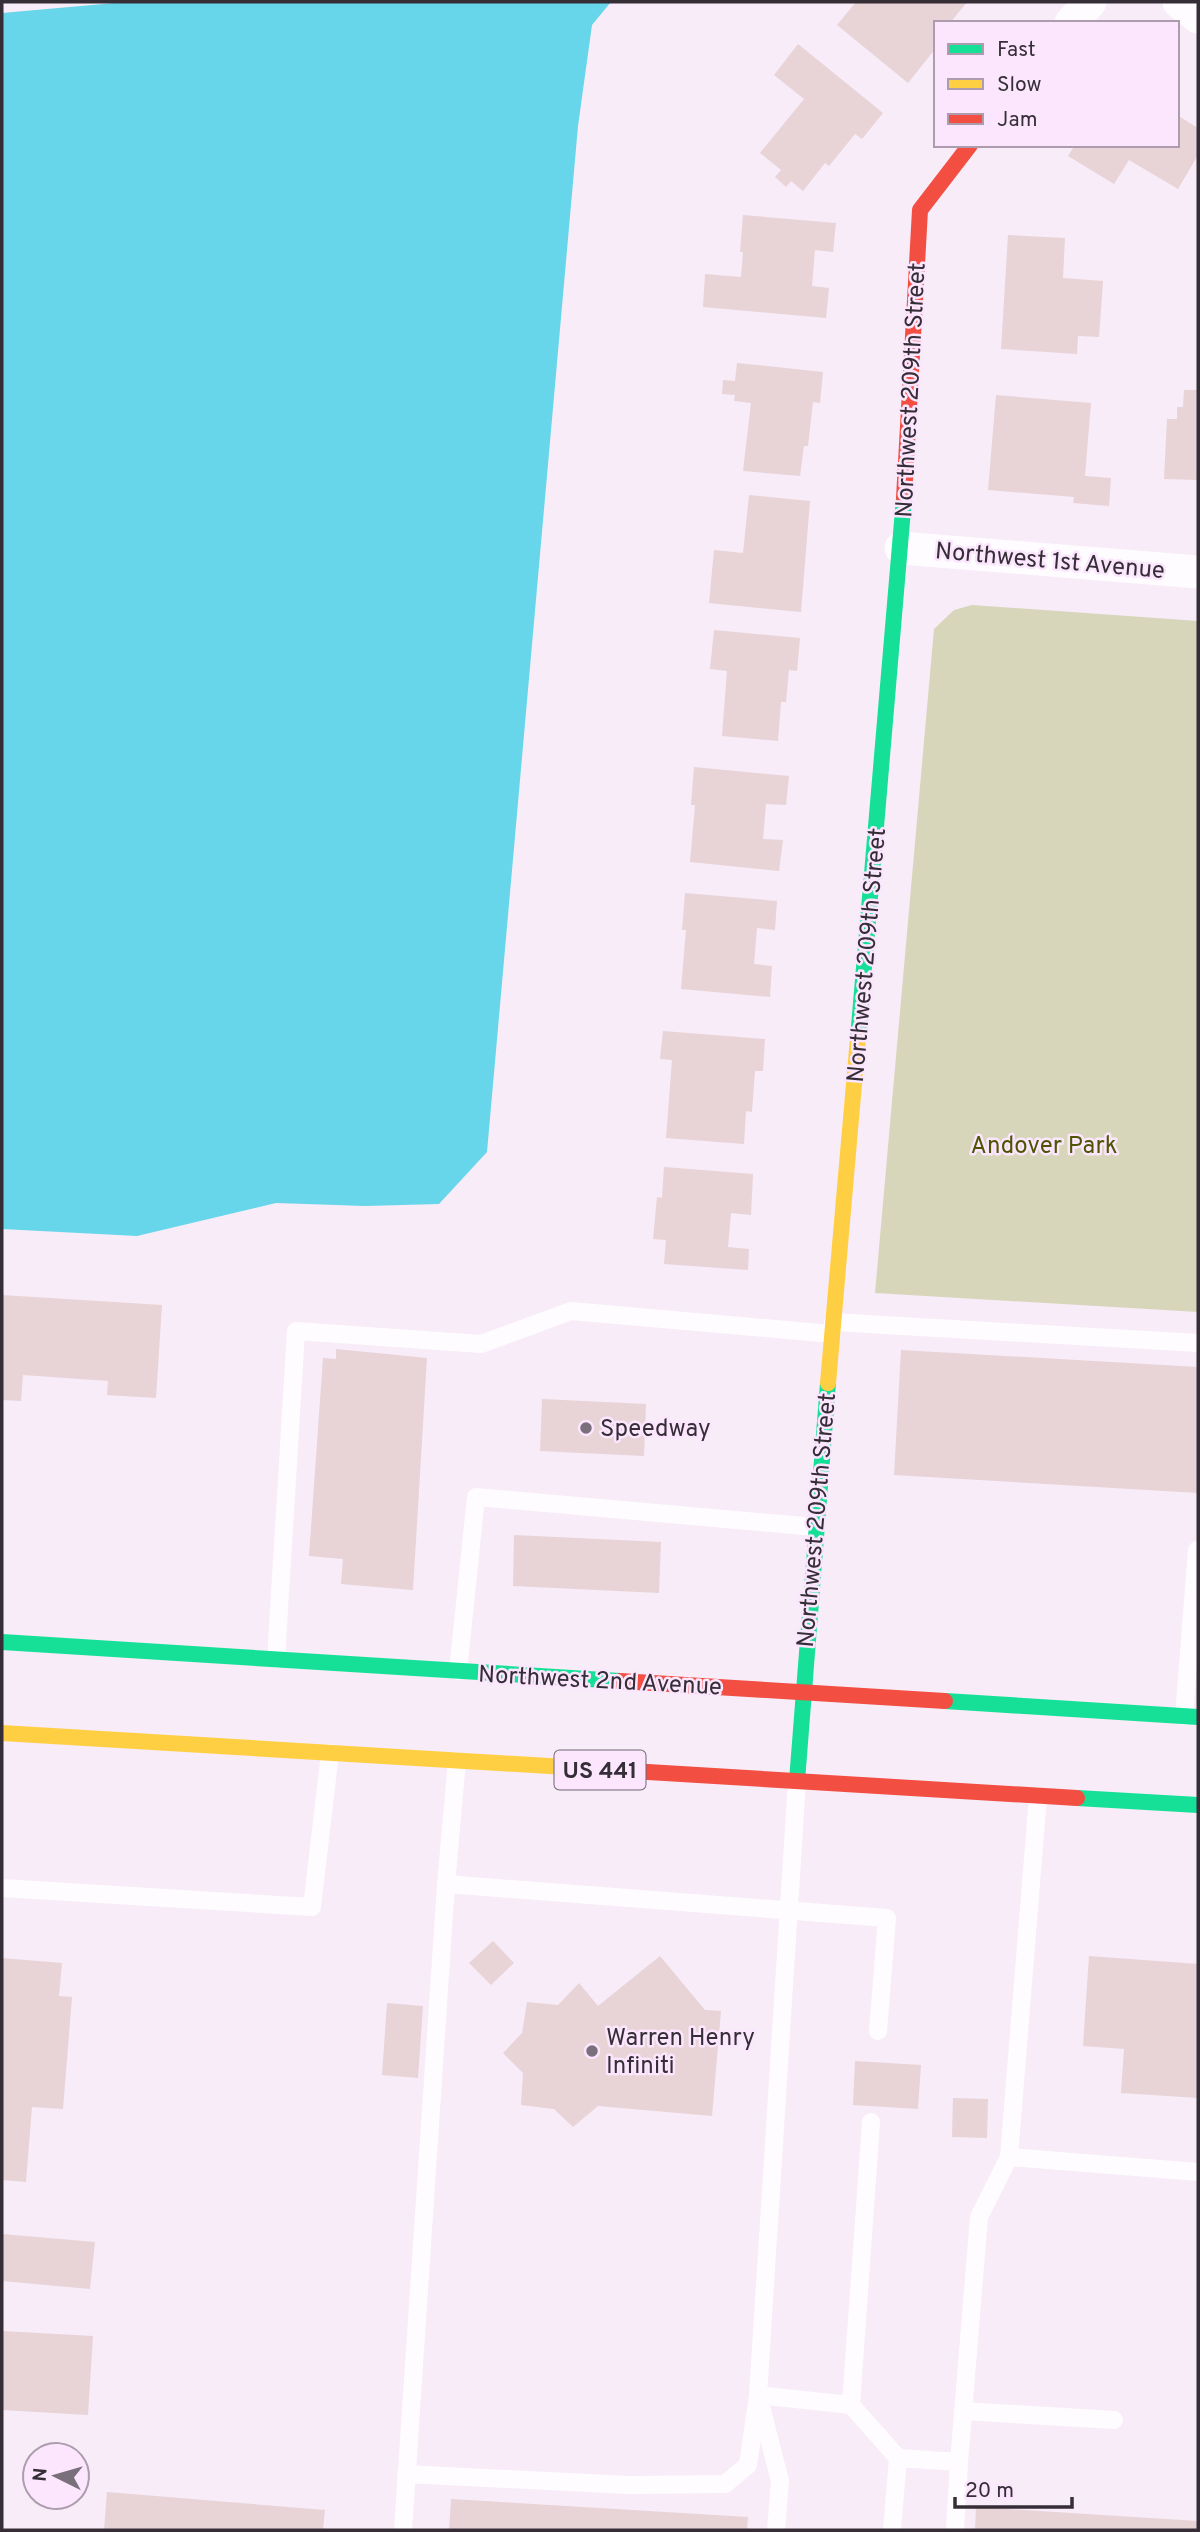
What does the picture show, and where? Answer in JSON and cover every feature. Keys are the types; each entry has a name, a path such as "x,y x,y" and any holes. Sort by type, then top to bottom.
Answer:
{"main road":[{"name":"Northwest 209th Street","path":"797,1781 802,1692 901,548 920,210 968,147"},
{"name":"Northwest 2nd Avenue","path":"2,1642 1191,1716"},
{"name":"US 441","path":"2,1733 1198,1805"}],"street":[{"path":"1073,21 1090,2"},
{"path":"1179,2 1198,17"},
{"name":"Northwest 1st Avenue","path":"901,548 1198,572"}],"lane":[{"path":"275,1659 296,1331 481,1344 570,1311 833,1328 1198,1343"},
{"path":"458,1671 476,1497 816,1527"},
{"path":"1191,1716 1197,1550"},
{"path":"2,1888 312,1907 330,1753"},
{"path":"403,2530 446,1884 457,1761"},
{"path":"406,2474 628,2485 725,2484 748,2465 758,2395 797,1781"},
{"path":"955,2530 979,2217 1009,2157 1038,1796"},
{"path":"446,1884 887,1918 878,2031"},
{"path":"851,2405 871,2122"},
{"path":"1009,2157 1198,2172"},
{"path":"758,2395 851,2405 898,2458 959,2462"},
{"path":"758,2395 780,2481 776,2530"},
{"path":"964,2411 1114,2420"},
{"path":"892,2530 898,2458"}],"green space":[{"name":"Andover Park","path":"972,605 1198,621 1198,1312 875,1293 934,629 954,610"}],"water":[{"path":"126,2 611,2 592,25 578,126 487,1152 439,1204 365,1206 276,1203 137,1236 2,1229 2,13"}],"building":[{"path":"856,2 967,2 952,21 934,21 934,50 908,83 837,25"},
{"path":"798,44 883,113 862,139 855,134 829,166 825,163 803,191 791,181 786,187 775,177 781,170 760,153 804,99 774,75"},
{"path":"1179,116 1198,128 1198,155 1178,189 1129,160 1114,184 1068,156 1074,147 1179,147"},
{"path":"743,215 836,223 833,252 815,250 812,286 829,288 826,318 703,307 705,274 741,277"},
{"path":"1008,235 1065,238 1063,278 1103,281 1099,337 1078,336 1077,354 1001,349"},
{"path":"737,363 823,372 820,403 813,402 808,446 804,446 800,476 743,471 751,403 734,401 735,395 722,394 723,380 735,381"},
{"path":"1184,390 1198,390 1198,480 1164,479 1167,419 1177,419 1177,407 1183,407"},
{"path":"996,395 1091,403 1085,476 1111,478 1109,506 1073,503 1074,497 988,490"},
{"path":"749,495 810,501 801,612 709,603 714,550 743,553"},
{"path":"714,630 800,638 797,671 789,670 786,702 781,702 778,741 722,736 727,671 710,669"},
{"path":"694,767 789,776 786,805 766,804 763,839 783,840 779,871 690,862 695,805 691,805"},
{"path":"685,893 777,901 775,930 757,928 754,964 772,966 770,997 681,989 686,930 682,930"},
{"path":"663,1031 765,1039 763,1071 755,1071 752,1112 746,1111 744,1144 666,1138 672,1060 660,1059"},
{"path":"664,1167 753,1174 751,1215 731,1213 728,1247 749,1249 748,1270 664,1264 666,1240 653,1239 657,1197 662,1198"},
{"path":"2,1295 162,1305 156,1398 107,1395 108,1381 23,1375 21,1401 2,1400"},
{"path":"336,1349 427,1358 413,1590 341,1584 343,1559 309,1556 323,1358 336,1359"},
{"path":"901,1350 1198,1367 1198,1493 894,1475"},
{"path":"542,1399 646,1404 644,1456 540,1451"},
{"path":"514,1535 661,1542 659,1593 513,1586"},
{"path":"493,1941 514,1963 491,1985 469,1963"},
{"path":"660,1956 705,2010 721,2011 712,2116 598,2106 573,2127 554,2109 521,2105 523,2073 503,2053 522,2033 527,2002 558,2005 579,1983 598,2006"},
{"path":"1089,1956 1198,1964 1198,2098 1121,2093 1124,2049 1083,2046"},
{"path":"2,1958 62,1963 59,1996 72,1997 63,2109 32,2107 26,2182 2,2180"},
{"path":"387,2003 423,2006 418,2078 382,2075"},
{"path":"855,2061 921,2065 918,2109 853,2105"},
{"path":"953,2098 988,2099 987,2138 952,2137"},
{"path":"2,2234 95,2242 90,2289 2,2281"},
{"path":"2,2331 93,2336 88,2415 2,2410"},
{"path":"107,2492 325,2510 323,2530 104,2530"},
{"path":"451,2499 748,2517 747,2530 449,2530"},
{"path":"976,2507 1198,2521 1198,2530 975,2530"}],"traffic: fast":[{"path":"858,1038 904,498"},
{"path":"797,1781 828,1383"},
{"path":"2,1642 620,1681"},
{"path":"945,1701 1198,1717"},
{"path":"1077,1798 1198,1805"}],"traffic: slow":[{"path":"828,1383 858,1038"},
{"path":"2,1733 598,1769"}],"traffic: jam":[{"path":"904,498 920,210 968,147"},
{"path":"620,1681 945,1701"},
{"path":"598,1769 1077,1798"}],"place":[{"name":"Speedway","path":"586,1428"},
{"name":"Warren Henry Infiniti","path":"592,2051"}]}
